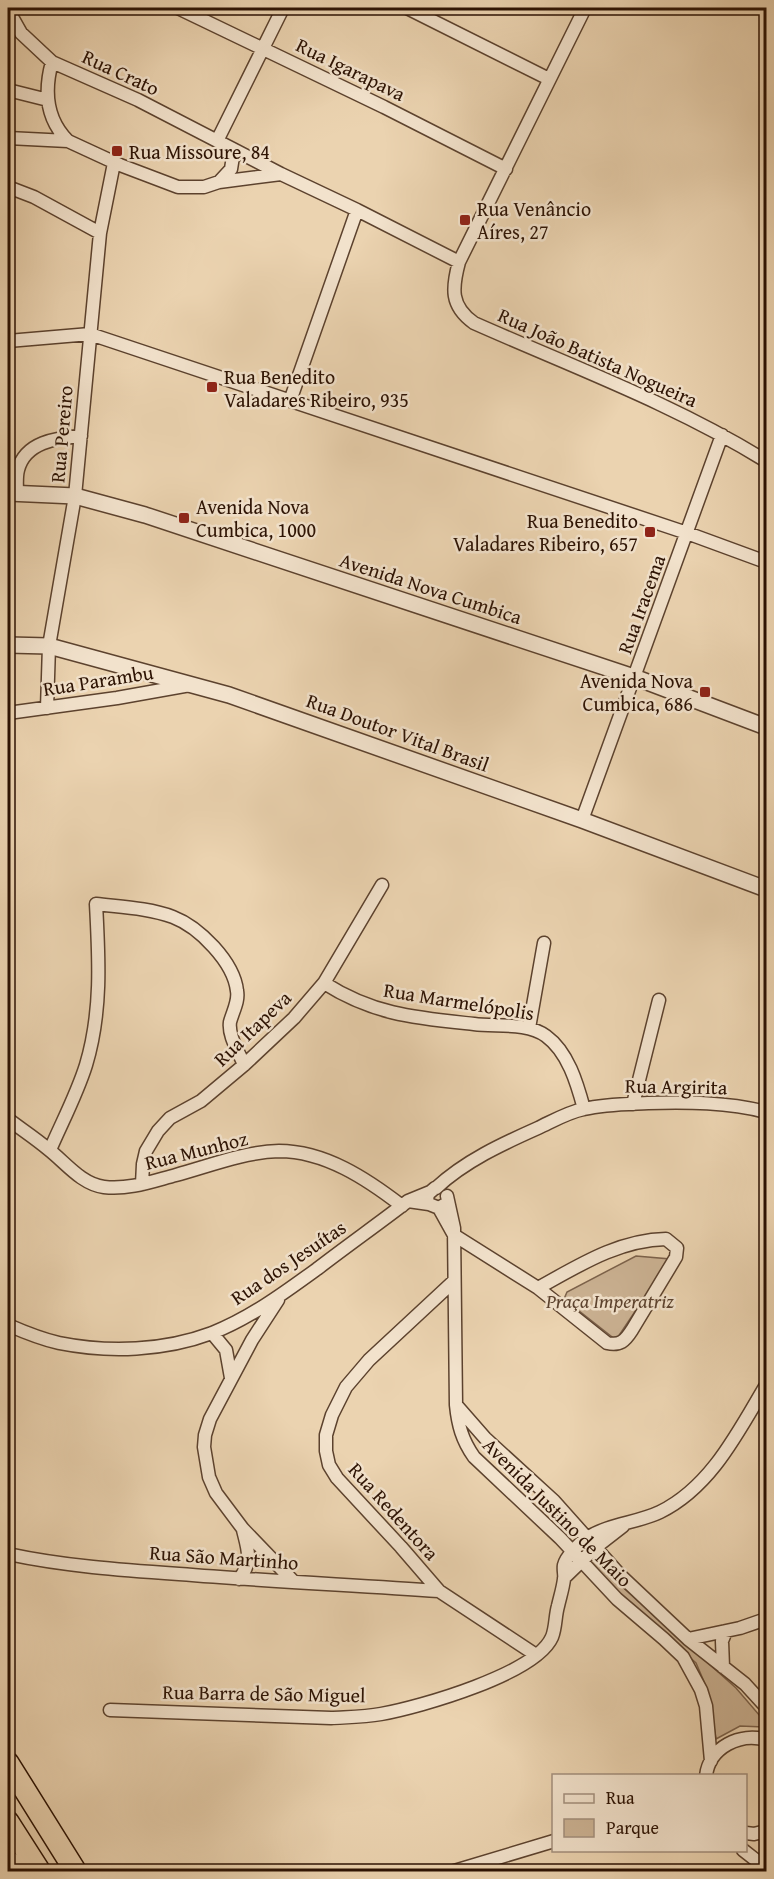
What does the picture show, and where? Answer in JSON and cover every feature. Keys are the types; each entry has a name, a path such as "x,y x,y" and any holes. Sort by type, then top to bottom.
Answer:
{"highway":[{"path":"8,1763 76,1872"},
{"path":"8,1822 40,1872"},
{"path":"8,1861 15,1872"}],"street":[{"name":"Rua Igarapava","path":"178,8 384,107 506,169"},
{"path":"217,141 283,8"},
{"path":"407,8 549,79"},
{"name":"Rua João Batista Nogueira","path":"585,8 459,262 454,280 456,301 460,311 474,323 590,372 722,435 766,461"},
{"name":"Rua Crato","path":"8,10 31,44 52,62 138,100 459,262"},
{"path":"52,62 48,100 54,123 68,141 114,163 178,187 204,187 219,182 281,174"},
{"path":"8,90 48,100"},
{"path":"8,138 68,141"},
{"path":"219,182 231,169 234,150"},
{"name":"Rua Pereiro","path":"47,708 49,646 75,496 100,233 114,163"},
{"path":"8,187 34,196 100,233"},
{"path":"290,401 357,210"},
{"path":"8,341 90,334 687,533 766,562"},
{"name":"Rua Iracema","path":"582,820 722,435"},
{"path":"12,493 18,471 29,451 47,441 81,436"},
{"name":"Avenida Nova Cumbica","path":"12,493 75,496 145,515 634,677 766,727"},
{"name":"Rua Doutor Vital Brasil","path":"8,645 49,646 195,684 582,820 766,889"},
{"name":"Rua Parambu","path":"8,713 117,698 195,684"},
{"name":"Rua Itapeva","path":"142,1184 142,1164 146,1151 162,1125 201,1101 294,1018 324,983 382,885"},
{"path":"50,1150 86,1066 96,1023 100,983 96,904 175,918 193,930 224,958 238,992 230,1031 244,1065"},
{"path":"529,1028 544,943"},
{"name":"Rua Marmelópolis","path":"324,983 347,997 384,1012 474,1024 529,1028 545,1035 565,1059 584,1108"},
{"path":"633,1104 659,1000"},
{"name":"Rua Argirita","path":"584,1108 683,1102 726,1105 766,1112"},
{"path":"405,1204 438,1196 465,1166 498,1146 584,1108"},
{"name":"Rua Munhoz","path":"8,1119 50,1150 76,1173 89,1182 103,1186 142,1184 251,1155 278,1151 298,1153 328,1161 405,1204"},
{"path":"438,1196 454,1235 456,1405"},
{"name":"Rua dos Jesuítas","path":"8,1324 38,1337 86,1347 137,1349 212,1333 243,1318 281,1295 405,1204"},
{"path":"454,1235 538,1288 607,1343 619,1344 625,1341 632,1330 676,1257 677,1248 666,1239 618,1247 592,1258 538,1288"},
{"name":"Rua Redentora","path":"454,1281 369,1360 346,1387 332,1415 326,1435 329,1465 337,1478 401,1546 439,1591 536,1655"},
{"path":"281,1295 252,1340 210,1419 204,1447 209,1477 216,1493 243,1529 293,1581"},
{"path":"430,1304 454,1308"},
{"path":"243,1318 252,1340"},
{"path":"212,1333 226,1350 231,1378"},
{"path":"573,1552 591,1543 608,1527 624,1526 657,1514 678,1503 689,1494 710,1473 766,1385"},
{"name":"Avenida Justino de Maio","path":"456,1405 485,1438 554,1501 620,1575 688,1639 745,1684 766,1707"},
{"name":"Avenida Justino de Maio","path":"456,1405 460,1433 474,1457 573,1552 617,1599 683,1657 701,1690 706,1706 705,1771"},
{"path":"239,1579 248,1564 243,1529"},
{"path":"564,1578 581,1562 591,1543"},
{"name":"Rua Barra de São Miguel","path":"110,1710 331,1718 363,1717 406,1708 484,1684 544,1649 553,1634 564,1578 564,1564 573,1552"},
{"name":"Rua São Martinho","path":"8,1554 50,1563 239,1579 439,1591"},
{"path":"688,1639 766,1619"},
{"path":"723,1667 723,1641 726,1631"},
{"path":"705,1771 725,1745 742,1738 759,1737 766,1740"},
{"path":"747,1833 766,1831"},
{"path":"451,1872 552,1842"},
{"path":"744,1852 766,1868"}],"green space":[{"name":"Praça Imperatriz","path":"636,1256 670,1259 616,1340 564,1299 567,1292"},
{"path":"593,1555 607,1573 736,1688 766,1723 766,1727 740,1726 716,1739 708,1691 696,1663 602,1580 586,1560"}],"place":[{"name":"Rua Missoure, 84","path":"117,151"},
{"name":"Rua Venâncio Aíres, 27","path":"465,220"},
{"name":"Rua Benedito Valadares Ribeiro, 935","path":"212,387"},
{"name":"Avenida Nova Cumbica, 1000","path":"184,518"},
{"name":"Rua Benedito Valadares Ribeiro, 657","path":"650,532"},
{"name":"Avenida Nova Cumbica, 686","path":"705,692"}]}
